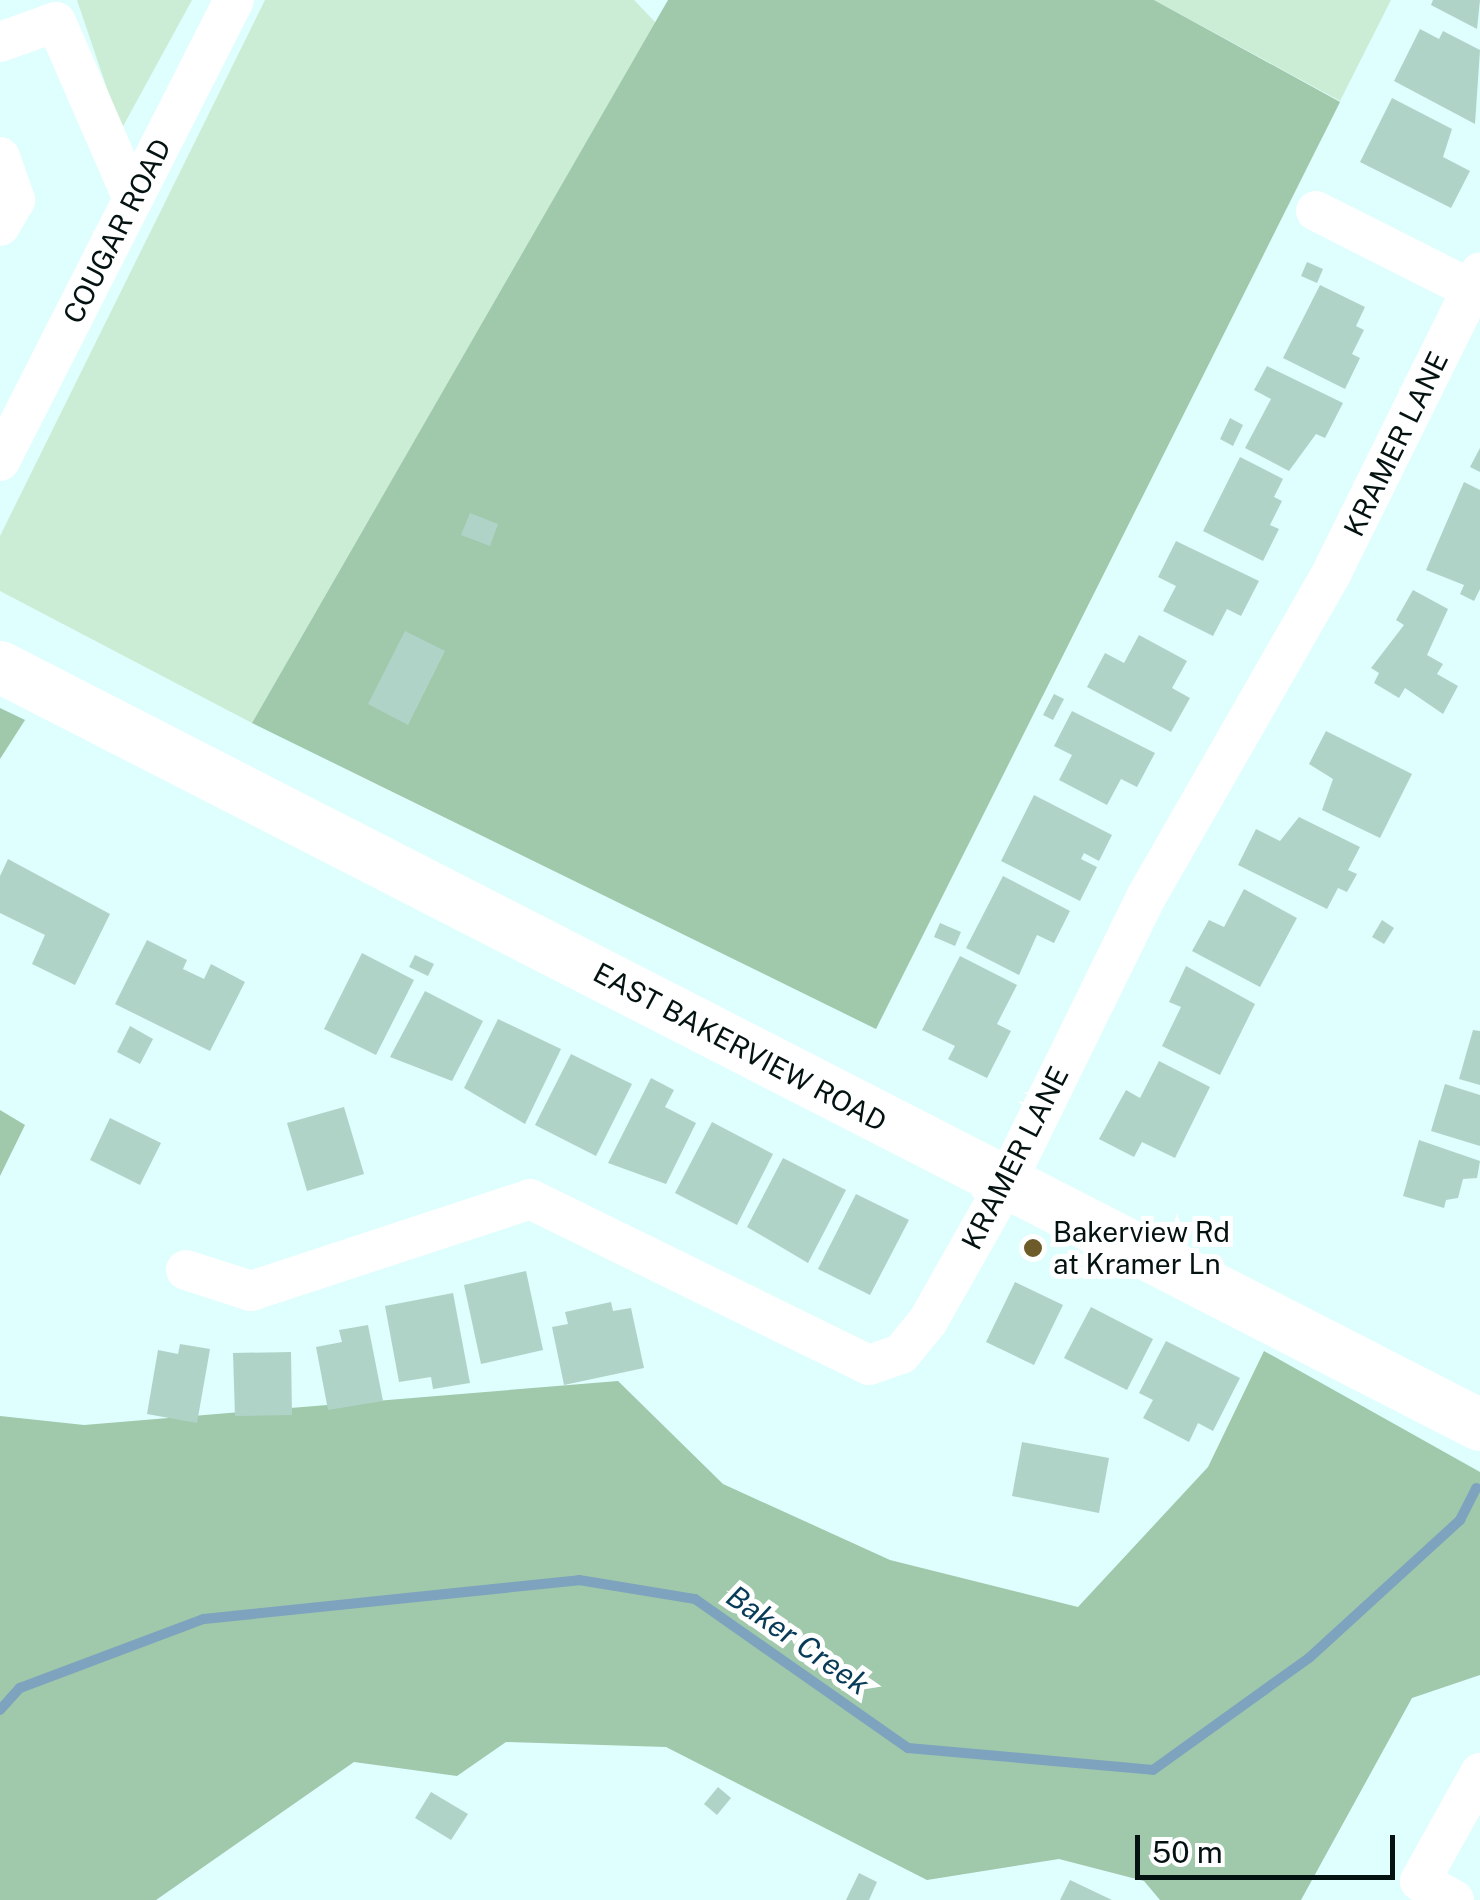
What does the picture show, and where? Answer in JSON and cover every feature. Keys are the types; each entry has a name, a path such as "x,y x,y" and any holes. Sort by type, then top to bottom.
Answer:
{"main road":[{"name":"EAST BAKERVIEW ROAD","path":"0,667 1480,1425"}],"street":[{"name":"COUGAR ROAD","path":"0,461 234,0"},
{"path":"0,42 52,11 133,200"},
{"path":"0,157 16,200 0,226"},
{"path":"1316,211 1477,285"},
{"name":"KRAMER LANE","path":"186,1270 251,1290 530,1199 869,1365 901,1354 928,1321 1005,1185 1145,899 1332,572 1477,285"},
{"path":"1454,1900 1420,1881 1480,1773"}],"green space":[{"path":"77,0 192,0 121,130"},
{"path":"265,0 634,0 656,23 252,723 0,591 0,536"},
{"path":"668,0 1154,0 1340,102 876,1029 252,723"},
{"path":"1154,0 1391,0 1340,101"},
{"path":"0,708 25,720 0,759"},
{"path":"0,1110 25,1125 0,1176"},
{"path":"1264,1351 1480,1472 1480,1675 1412,1698 1301,1900 1160,1900 1144,1881 1059,1859 927,1880 666,1747 506,1742 457,1776 354,1762 156,1900 0,1900 0,1416 84,1425 618,1381 723,1484 890,1560 1078,1607 1208,1467"}],"building":[{"path":"1433,0 1480,0 1477,29 1431,5"},
{"path":"1420,29 1439,39 1443,31 1480,50 1475,124 1394,81"},
{"path":"1392,98 1452,129 1443,157 1470,171 1451,208 1360,162"},
{"path":"1307,262 1323,269 1317,283 1301,276"},
{"path":"1320,285 1365,307 1356,326 1364,330 1352,354 1360,358 1345,389 1283,358"},
{"path":"1267,366 1343,403 1325,438 1316,434 1289,471 1245,448 1271,399 1254,390"},
{"path":"1230,418 1243,425 1233,446 1220,439"},
{"path":"1480,448 1480,472 1470,467"},
{"path":"1240,457 1283,479 1274,497 1282,501 1270,525 1279,529 1263,561 1203,531"},
{"path":"1464,482 1480,490 1480,589 1474,601 1460,594 1464,585 1426,570"},
{"path":"470,513 498,524 490,546 461,535"},
{"path":"1176,541 1259,581 1241,616 1227,609 1213,636 1163,611 1176,586 1158,577"},
{"path":"1413,590 1448,609 1427,655 1443,664 1437,674 1458,686 1443,714 1405,688 1399,698 1374,683 1379,673 1371,668 1404,625 1396,620"},
{"path":"405,631 445,651 408,725 368,704"},
{"path":"1139,635 1187,661 1172,688 1190,698 1171,732 1087,687 1105,653 1124,663"},
{"path":"1054,694 1064,699 1053,720 1043,715"},
{"path":"1072,711 1155,753 1137,787 1121,779 1107,805 1059,780 1072,755 1054,746"},
{"path":"1326,731 1412,774 1380,838 1322,810 1333,779 1309,764"},
{"path":"1034,795 1112,835 1099,861 1084,853 1081,859 1097,867 1080,901 1001,861"},
{"path":"1299,817 1360,847 1348,870 1357,874 1347,892 1338,888 1327,909 1238,865 1256,829 1280,841"},
{"path":"8,859 110,914 75,985 32,964 45,935 0,913 0,876"},
{"path":"1003,876 1070,911 1054,943 1037,935 1019,975 966,948"},
{"path":"1244,889 1297,918 1260,987 1192,951 1209,920 1224,927"},
{"path":"1382,920 1394,928 1384,944 1372,937"},
{"path":"940,923 961,932 955,946 934,937"},
{"path":"147,940 187,960 183,969 204,979 211,964 245,982 210,1051 115,1004"},
{"path":"362,953 414,980 376,1055 324,1029"},
{"path":"415,955 434,964 428,976 409,967"},
{"path":"960,956 1017,985 997,1024 1011,1031 987,1078 948,1059 955,1046 922,1030"},
{"path":"1186,966 1255,1004 1220,1075 1162,1046 1181,1007 1169,1002"},
{"path":"425,991 483,1021 452,1081 390,1057"},
{"path":"498,1019 561,1049 525,1124 464,1088"},
{"path":"130,1026 153,1039 140,1064 117,1052"},
{"path":"1473,1030 1480,1031 1480,1085 1459,1079"},
{"path":"571,1054 632,1084 596,1156 535,1125"},
{"path":"1159,1061 1210,1087 1175,1158 1142,1142 1134,1157 1099,1139 1126,1090 1140,1098"},
{"path":"651,1078 674,1090 665,1107 696,1123 666,1184 608,1163"},
{"path":"1445,1084 1480,1095 1480,1146 1431,1131"},
{"path":"344,1107 364,1174 307,1191 287,1123"},
{"path":"110,1118 161,1143 140,1185 90,1160"},
{"path":"712,1122 773,1154 737,1225 675,1193"},
{"path":"1419,1140 1480,1161 1477,1178 1463,1179 1458,1198 1446,1200 1444,1208 1403,1196"},
{"path":"783,1158 846,1190 808,1263 747,1227"},
{"path":"856,1194 909,1220 870,1295 818,1269"},
{"path":"526,1271 543,1350 481,1364 464,1285"},
{"path":"1015,1282 1063,1305 1034,1365 986,1342"},
{"path":"453,1293 470,1383 433,1389 431,1377 399,1382 385,1306"},
{"path":"611,1302 613,1311 631,1308 644,1368 564,1385 552,1327 568,1324 565,1312"},
{"path":"1091,1307 1153,1339 1127,1390 1064,1358"},
{"path":"368,1325 383,1401 328,1410 316,1347 342,1342 339,1330"},
{"path":"1166,1341 1240,1378 1213,1431 1198,1423 1189,1442 1143,1418 1153,1400 1139,1393"},
{"path":"180,1344 210,1349 197,1423 147,1414 158,1350 178,1354"},
{"path":"291,1352 292,1415 235,1416 233,1353"},
{"path":"1022,1442 1109,1458 1099,1513 1012,1496"},
{"path":"718,1787 731,1798 717,1815 704,1804"},
{"path":"431,1792 468,1814 451,1840 415,1818"},
{"path":"859,1873 877,1882 869,1900 846,1900"},
{"path":"1070,1880 1112,1900 1060,1900"}],"waterway":[{"name":"Baker Creek","path":"0,1710 20,1688 204,1619 579,1580 695,1599 908,1748 1153,1770 1309,1658 1460,1520 1476,1488"}],"place":[{"name":"Bakerview Rd at Kramer Ln","path":"1033,1248"}]}
